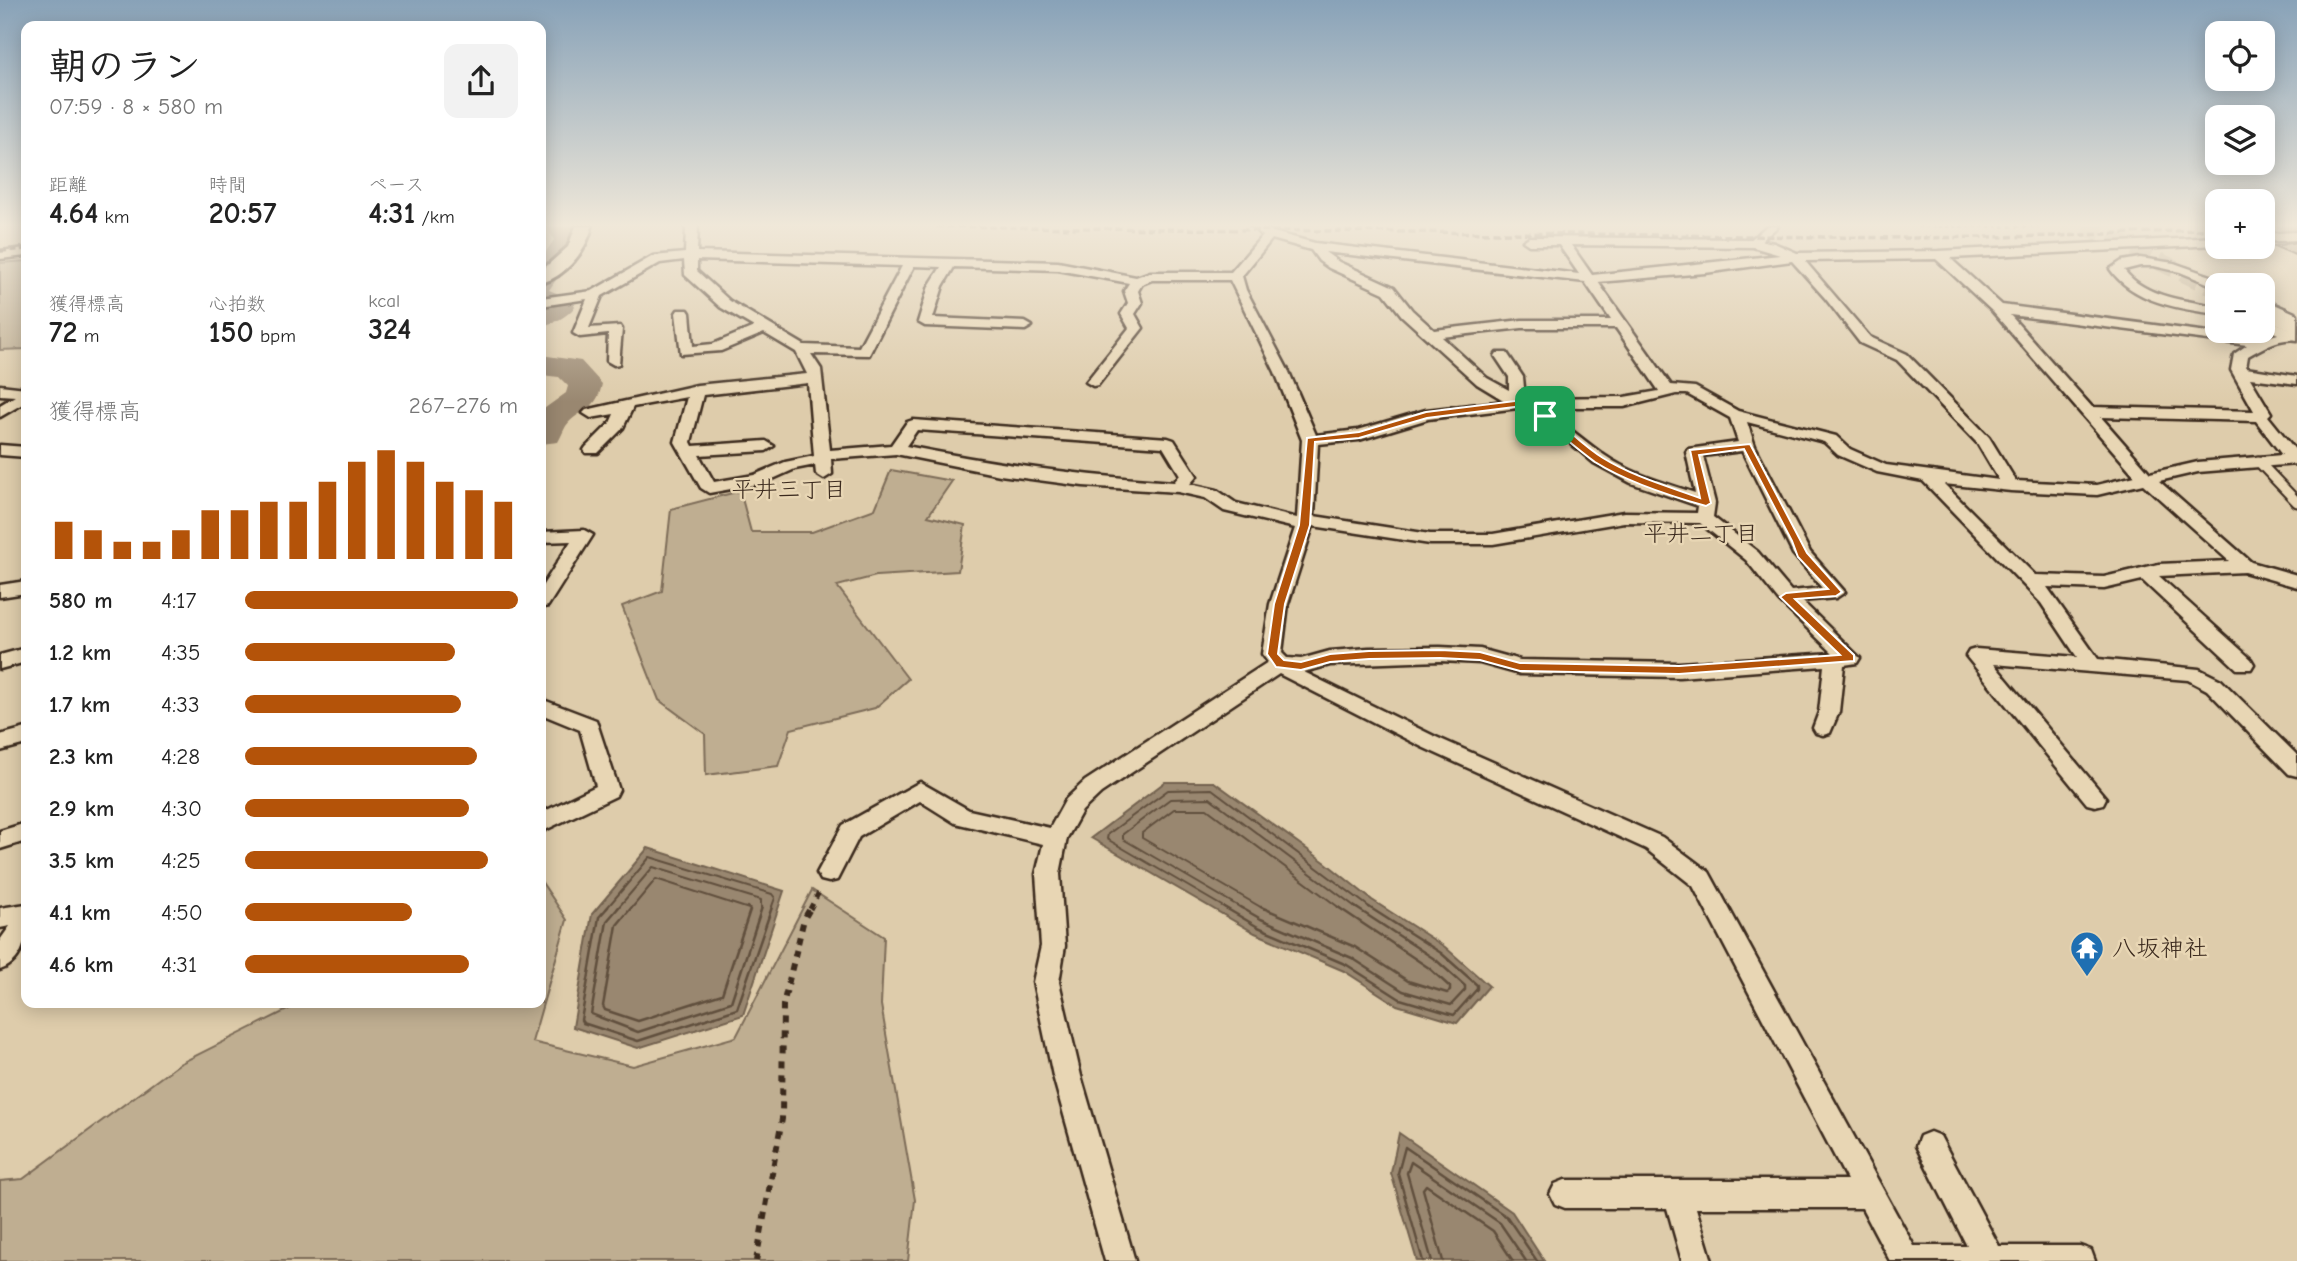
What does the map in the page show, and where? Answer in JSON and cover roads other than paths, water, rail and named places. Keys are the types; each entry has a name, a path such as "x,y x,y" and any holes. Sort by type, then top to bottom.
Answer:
{"street":[{"path":"546,301 596,294 612,285"},
{"path":"704,285 725,304 801,349 814,369 823,463"},
{"path":"801,349 864,352 898,285"},
{"path":"937,285 925,322 1024,326"},
{"path":"1093,382 1136,328 1128,314 1135,303 1131,291 1135,285"},
{"path":"1238,285 1282,372 1310,440 1305,523 1279,604 1272,654 1280,664 1290,673 1429,742 1654,843 1701,879 1906,1261 2080,1261"},
{"path":"1120,1261 1067,1076 1057,1022 1045,982 1053,946 1048,874 1056,838 1074,805 1093,787 1280,664 1301,666 1330,658 1369,655 1440,654 1480,656 1520,667 1679,670 1850,658 1786,597 1752,556 1705,511 1600,460 1561,427 1482,381 1406,313 1389,290 1378,285"},
{"path":"1310,440 1359,435 1426,415 1520,401 1624,402 1669,393 1618,324 1594,285"},
{"path":"1820,285 1865,340 1902,357 1943,397 1983,440 2011,486"},
{"path":"1972,285 1998,309 2146,477 2245,566"},
{"path":"2135,285 2162,300 2205,307"},
{"path":"596,294 580,333 615,329 614,361"},
{"path":"1998,309 2174,330 2260,344"},
{"path":"683,313 686,351 716,348 765,328"},
{"path":"2275,318 2296,329"},
{"path":"1432,334 1522,324 1618,324"},
{"path":"2260,416 2263,413 2239,372 2241,354 2296,329"},
{"path":"1502,356 1516,377 1520,401"},
{"path":"2239,372 2297,380"},
{"path":"592,450 617,425 628,404 697,390 815,378"},
{"path":"1665,389 1690,390 1737,415 1830,439 1844,452 1865,463 1928,477 2011,486 2097,490 2198,467 2295,458"},
{"path":"0,390 21,392"},
{"path":"697,390 683,442 709,488 758,479 791,465 823,463 896,449 1000,470 1083,481 1178,487 1211,494 1230,507 1305,523 1430,539 1493,539 1589,521 1705,511"},
{"path":"0,412 21,397"},
{"path":"592,412 625,408"},
{"path":"2089,412 2260,416 2295,458"},
{"path":"1737,415 1747,446 1802,554 1836,592 1786,597"},
{"path":"896,449 914,425 1168,443 1189,476 1178,487"},
{"path":"688,451 766,446"},
{"path":"1705,511 1694,452 1747,446"},
{"path":"0,450 21,452"},
{"path":"1928,477 2049,600 2092,665"},
{"path":"546,537 584,535 546,594"},
{"path":"2032,581 2104,583 2146,573 2245,566 2297,581"},
{"path":"2146,573 2244,664"},
{"path":"0,591 21,588"},
{"path":"0,662 21,656"},
{"path":"2095,798 1976,656 2192,674 2214,685 2297,768"},
{"path":"1823,728 1829,712 1835,659"},
{"path":"546,708 589,725 608,790 546,821"},
{"path":"0,743 21,737"},
{"path":"830,873 851,831 920,790 963,817 1056,838"},
{"path":"0,840 21,834"},
{"path":"0,918 21,915"},
{"path":"0,959 21,931"},
{"path":"1930,1146 1991,1261"},
{"path":"1565,1194 1871,1194"},
{"path":"1677,1194 1697,1261"}],"lane":[{"path":"2259,461 2297,502"}],"water":[{"path":"1165,782 1214,782 1326,863 1372,900 1445,947 1489,986 1457,1023 1397,1005 1344,971 1255,933 1091,838"},
{"path":"648,848 784,891 743,1015 638,1048 573,1027 592,914"},
{"path":"1399,1133 1512,1212 1544,1261 1417,1261 1391,1173"}],"waterway":[{"path":"546,299 560,306 546,314"},
{"path":"546,366 569,368 585,384 582,398 551,420 546,432"}],"place":[{"name":"八坂神社","path":"2087,978"}],"district":[{"name":"平井三丁目","path":"789,489"},
{"name":"平井二丁目","path":"1701,533"}]}
